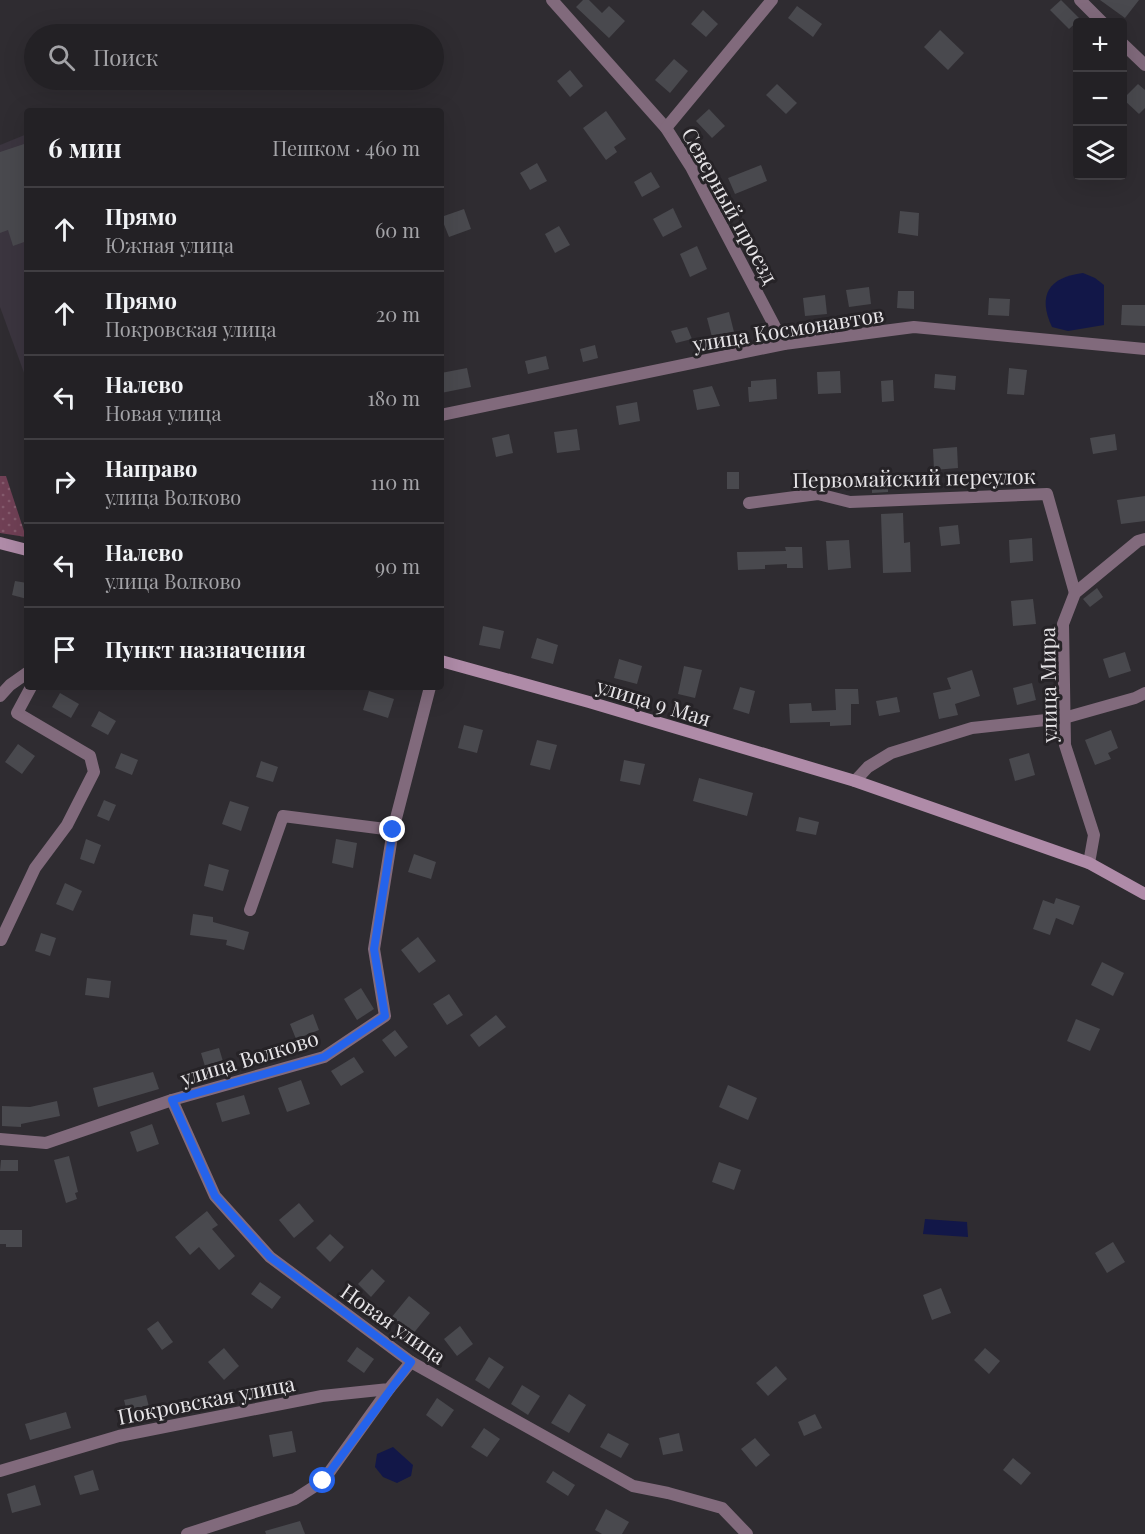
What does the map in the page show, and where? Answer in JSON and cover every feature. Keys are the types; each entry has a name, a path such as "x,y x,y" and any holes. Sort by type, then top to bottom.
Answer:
{"main road":[{"path":"0,543 24,549"},
{"name":"улица 9 Мая","path":"444,662 855,781 1089,863 1145,894"}],"street":[{"name":"Северный проезд","path":"552,0 666,128 691,167 784,344"},
{"path":"666,128 772,0"},
{"path":"1080,0 1098,18"},
{"path":"1127,48 1145,65"},
{"name":"улица Космонавтов","path":"444,414 784,344 914,327 1145,349"},
{"name":"Первомайский переулок","path":"749,503 818,494 850,502 1047,494 1076,593"},
{"name":"улица Мира","path":"1089,863 1094,835 1065,745 1063,624 1076,593 1138,541 1145,539"},
{"path":"0,696 10,685 24,676"},
{"path":"1,940 35,868 66,825 94,772 90,756 17,713 29,690"},
{"name":"улица Волково","path":"0,1139 46,1143 172,1100 324,1057 385,1016 374,949 393,830 428,690"},
{"path":"855,781 868,767 891,753 972,728 1064,718 1135,698 1145,693"},
{"path":"250,910 283,816 393,830"},
{"name":"Новая улица","path":"172,1100 215,1196 270,1257 411,1362 633,1486 722,1508 747,1534"},
{"path":"187,1534 295,1499 323,1481 411,1362"},
{"name":"Покровская улица","path":"0,1471 119,1436 322,1396 389,1389"}],"shaded area":[{"path":"24,135 24,373 0,307 0,145"},
{"path":"1083,273 1104,285 1104,325 1068,331 1052,327 1046,306 1049,290 1054,283 1062,279"},
{"path":"0,476 6,476 24,537 0,533"},
{"path":"925,1219 967,1222 968,1237 923,1234"},
{"path":"393,1447 413,1465 411,1476 397,1483 383,1477 375,1467 377,1454"}],"building":[{"path":"583,0 589,0 602,13 609,6 625,21 609,38 576,7"},
{"path":"1061,0 1079,18 1073,18 1073,25 1069,29 1050,10"},
{"path":"1100,0 1139,0 1125,18"},
{"path":"797,6 822,24 813,37 788,18"},
{"path":"703,10 718,24 706,37 691,24"},
{"path":"940,30 964,53 948,70 924,47"},
{"path":"674,59 688,71 670,93 655,80"},
{"path":"570,70 583,86 570,97 557,81"},
{"path":"777,84 797,103 786,114 766,95"},
{"path":"1138,84 1145,90 1145,108 1139,114 1127,103 1127,95"},
{"path":"709,109 725,126 712,138 696,121"},
{"path":"606,111 626,139 614,147 617,152 606,160 583,128"},
{"path":"24,144 24,242 13,246 8,230 0,233 0,152"},
{"path":"537,163 547,181 530,190 520,173"},
{"path":"761,165 767,181 735,194 728,178"},
{"path":"651,172 660,187 642,197 634,182"},
{"path":"673,208 682,227 663,237 653,219"},
{"path":"464,209 471,229 449,237 444,224 444,216"},
{"path":"900,211 919,213 918,236 898,233"},
{"path":"559,226 570,245 555,253 545,234"},
{"path":"697,246 707,269 690,277 680,254"},
{"path":"869,287 871,304 849,307 846,290"},
{"path":"898,291 914,291 914,309 897,308"},
{"path":"825,295 827,314 805,316 803,298"},
{"path":"989,298 1010,299 1009,316 988,315"},
{"path":"1122,305 1145,305 1145,326 1121,325"},
{"path":"729,312 734,332 712,337 707,318"},
{"path":"687,327 692,339 676,343 671,331"},
{"path":"595,345 598,358 583,362 580,349"},
{"path":"546,356 549,369 528,374 525,361"},
{"path":"467,368 471,387 444,392 444,372"},
{"path":"1009,368 1027,370 1024,395 1007,394"},
{"path":"840,371 841,393 818,394 817,372"},
{"path":"935,374 956,376 955,390 934,388"},
{"path":"776,379 777,399 749,402 748,387 751,387 751,381"},
{"path":"893,380 894,401 882,402 881,381"},
{"path":"712,386 720,406 697,410 693,390"},
{"path":"637,402 640,421 619,425 616,406"},
{"path":"577,429 580,450 557,453 554,432"},
{"path":"509,434 513,453 496,457 492,438"},
{"path":"1115,434 1117,450 1093,454 1090,438"},
{"path":"957,447 958,468 934,470 933,449"},
{"path":"727,472 739,472 739,489 727,489"},
{"path":"872,476 888,476 888,492 872,493"},
{"path":"1145,496 1145,521 1121,524 1117,500"},
{"path":"903,513 904,543 910,542 911,572 883,573 881,514"},
{"path":"958,525 960,544 941,546 939,527"},
{"path":"1032,538 1033,561 1010,563 1009,540"},
{"path":"849,540 851,568 828,570 826,541"},
{"path":"785,547 802,547 803,568 787,568 787,564 765,565 765,569 738,570 737,552 786,551"},
{"path":"15,581 24,582 24,598 12,595"},
{"path":"1097,588 1103,597 1090,607 1083,599"},
{"path":"1033,599 1036,624 1013,626 1011,601"},
{"path":"483,626 504,631 500,649 479,645"},
{"path":"537,638 558,645 553,664 531,658"},
{"path":"1125,652 1131,671 1109,678 1103,659"},
{"path":"619,659 642,666 637,684 614,678"},
{"path":"684,666 702,670 695,698 678,694"},
{"path":"972,670 980,696 955,704 958,715 939,719 933,693 951,689 947,678"},
{"path":"1032,683 1036,700 1017,705 1013,688"},
{"path":"740,687 755,691 749,714 733,709"},
{"path":"835,689 858,689 859,704 851,704 851,725 830,726 830,722 790,723 789,704 811,703 812,711 836,710"},
{"path":"369,691 394,699 388,718 363,710"},
{"path":"60,693 79,704 71,718 52,707"},
{"path":"897,697 900,712 879,716 876,701"},
{"path":"99,711 116,721 108,735 91,726"},
{"path":"464,725 483,730 477,753 458,748"},
{"path":"1111,730 1118,748 1108,753 1111,759 1095,765 1085,740"},
{"path":"537,740 557,745 550,770 530,765"},
{"path":"18,744 35,756 22,774 5,762"},
{"path":"121,753 138,760 132,775 115,768"},
{"path":"1029,753 1035,775 1015,781 1009,759"},
{"path":"624,760 645,764 640,785 620,781"},
{"path":"261,761 278,767 273,782 256,777"},
{"path":"699,778 753,793 747,816 693,801"},
{"path":"104,800 116,805 109,821 97,816"},
{"path":"230,801 249,807 241,831 222,824"},
{"path":"799,817 819,822 816,835 796,831"},
{"path":"86,839 101,845 94,864 80,859"},
{"path":"336,839 357,843 353,868 332,863"},
{"path":"414,854 436,862 431,879 408,872"},
{"path":"209,864 229,870 223,891 204,886"},
{"path":"65,883 82,891 73,911 56,904"},
{"path":"1056,898 1080,906 1073,925 1056,918 1050,935 1033,929 1043,900 1054,904"},
{"path":"193,914 213,917 213,922 249,932 244,950 226,945 227,940 190,935"},
{"path":"41,933 56,938 50,956 35,951"},
{"path":"418,937 436,961 419,973 401,950"},
{"path":"1102,962 1124,973 1113,996 1091,985"},
{"path":"87,978 111,981 109,998 85,995"},
{"path":"361,988 374,1009 357,1020 344,999"},
{"path":"449,994 463,1015 447,1025 433,1004"},
{"path":"313,1014 319,1030 296,1039 290,1024"},
{"path":"496,1015 506,1027 479,1047 470,1035"},
{"path":"1076,1019 1100,1029 1090,1051 1067,1041"},
{"path":"395,1030 408,1047 395,1057 382,1040"},
{"path":"219,1048 225,1068 207,1073 201,1053"},
{"path":"354,1057 364,1072 341,1086 331,1071"},
{"path":"153,1072 159,1089 98,1107 93,1088"},
{"path":"301,1080 310,1104 287,1112 278,1088"},
{"path":"728,1085 757,1098 748,1120 719,1107"},
{"path":"244,1095 250,1114 222,1122 216,1103"},
{"path":"57,1101 60,1116 21,1124 21,1127 2,1126 2,1106 30,1107"},
{"path":"152,1124 159,1144 137,1152 130,1132"},
{"path":"69,1156 78,1192 75,1193 77,1199 66,1203 54,1160"},
{"path":"1,1160 18,1160 18,1171 0,1171"},
{"path":"719,1162 741,1170 734,1190 712,1182"},
{"path":"299,1203 314,1221 294,1238 279,1220"},
{"path":"207,1211 218,1225 212,1229 235,1256 219,1270 199,1247 190,1255 175,1237"},
{"path":"0,1230 22,1230 22,1247 6,1247 6,1244 0,1244"},
{"path":"330,1234 344,1247 330,1262 316,1248"},
{"path":"1113,1242 1125,1262 1107,1273 1095,1253"},
{"path":"372,1269 385,1281 371,1297 358,1284"},
{"path":"260,1282 281,1297 272,1309 251,1294"},
{"path":"941,1288 951,1313 932,1320 923,1295"},
{"path":"409,1296 430,1313 412,1335 391,1318"},
{"path":"158,1321 173,1342 162,1350 147,1329"},
{"path":"460,1326 473,1344 457,1356 444,1339"},
{"path":"357,1347 374,1359 364,1373 347,1361"},
{"path":"224,1348 239,1366 224,1380 208,1362"},
{"path":"985,1348 1000,1361 989,1374 974,1360"},
{"path":"489,1357 504,1367 489,1389 475,1380"},
{"path":"776,1366 787,1379 768,1396 756,1383"},
{"path":"522,1385 540,1396 528,1415 511,1404"},
{"path":"569,1394 586,1405 569,1433 551,1423"},
{"path":"146,1395 150,1411 128,1416 124,1400"},
{"path":"437,1398 454,1410 442,1427 426,1415"},
{"path":"66,1412 71,1428 30,1440 25,1424"},
{"path":"815,1414 822,1428 804,1436 798,1422"},
{"path":"484,1428 500,1439 487,1457 471,1447"},
{"path":"292,1431 296,1452 273,1457 269,1435"},
{"path":"608,1433 629,1444 621,1458 600,1447"},
{"path":"679,1433 683,1451 663,1455 659,1438"},
{"path":"755,1438 770,1455 756,1467 741,1449"},
{"path":"1013,1458 1031,1473 1021,1485 1003,1470"},
{"path":"93,1470 99,1490 80,1495 74,1476"},
{"path":"553,1471 575,1485 568,1496 546,1482"},
{"path":"35,1485 41,1505 12,1513 7,1494"},
{"path":"606,1509 629,1522 622,1534 602,1534 595,1530"},
{"path":"300,1521 305,1534 266,1534 265,1531"}],"route":[{"path":"323,1481 411,1362 270,1257 215,1196 172,1100 324,1057 385,1016 374,949 393,830"}]}
